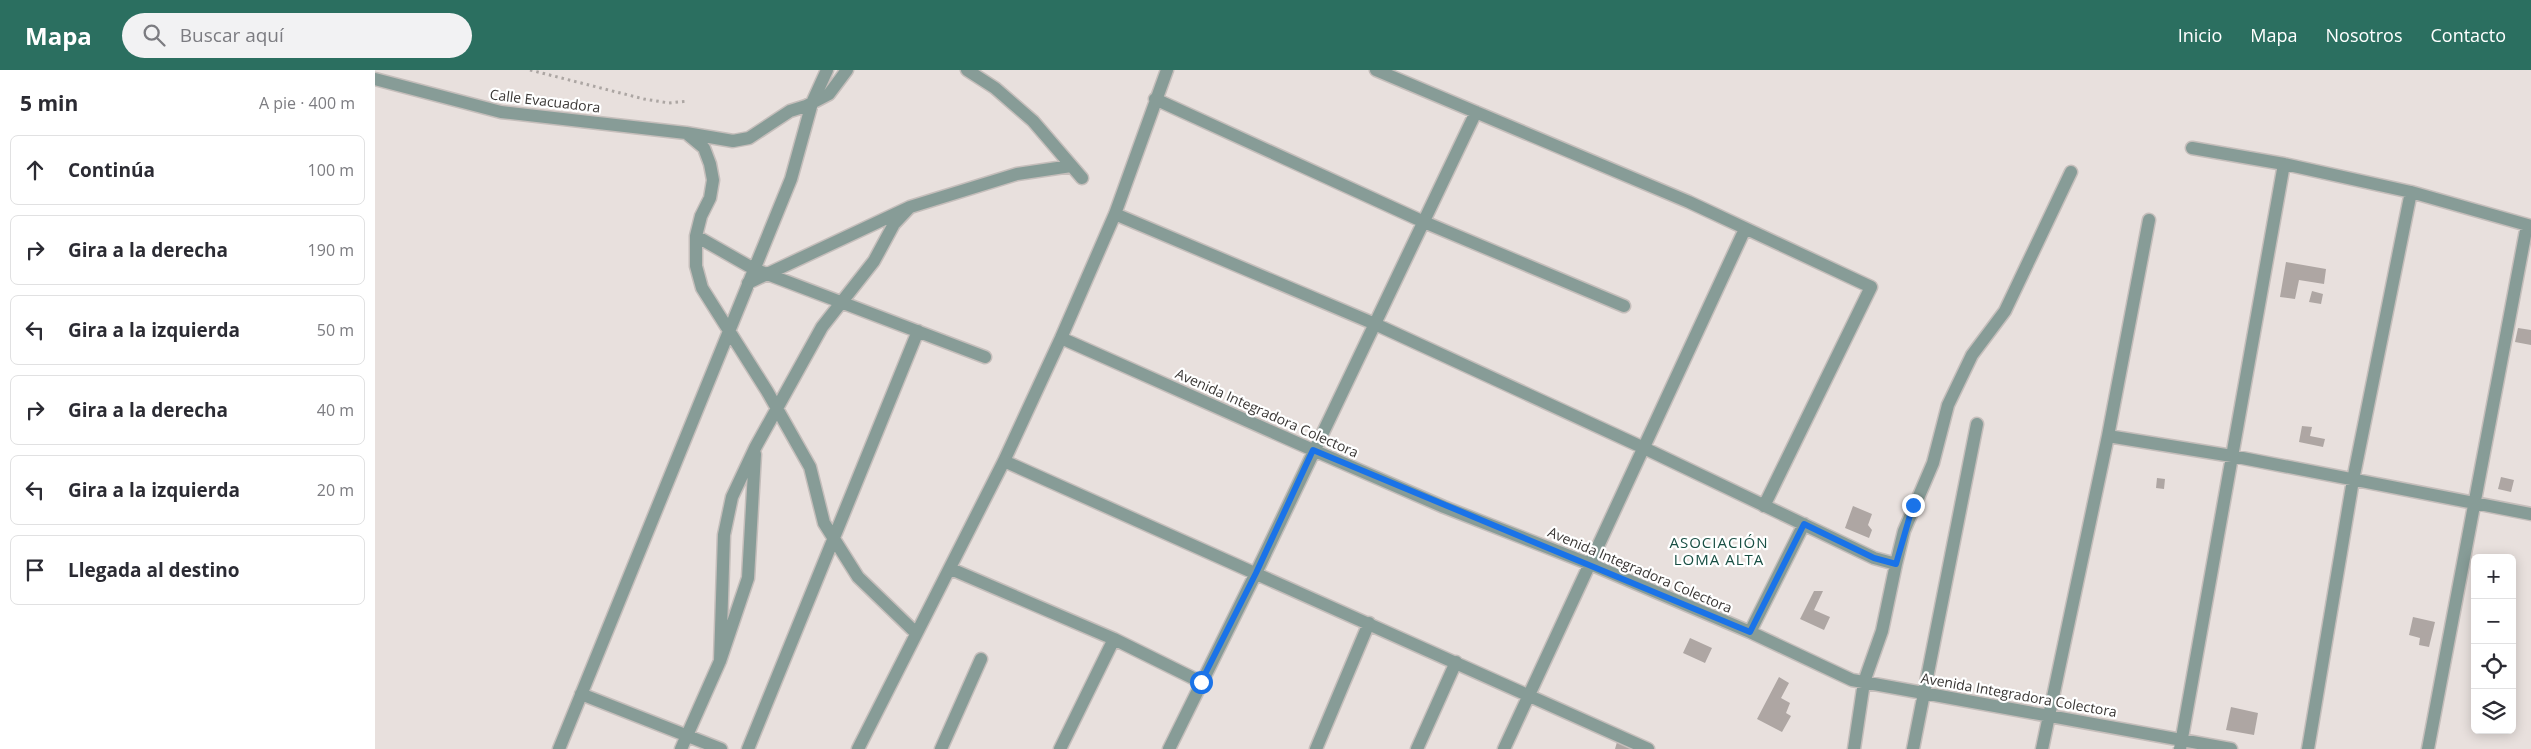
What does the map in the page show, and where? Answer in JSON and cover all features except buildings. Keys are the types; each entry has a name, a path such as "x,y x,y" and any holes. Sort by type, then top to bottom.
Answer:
{"street":[{"path":"559,749 791,179 812,103 827,70"},
{"name":"Calle Evacuadora","path":"375,79 501,112 686,133 733,141 749,138 790,111 829,94 847,70"},
{"path":"967,70 995,88 1033,121 1082,178"},
{"path":"858,749 1005,461 1061,338 1115,214 1167,70"},
{"path":"1376,70 1689,202 1871,287 1764,506"},
{"path":"1155,99 1424,222 1623,306"},
{"path":"1169,749 1256,573 1313,450 1476,112"},
{"path":"686,133 704,148 713,180 710,198 701,216 696,236 696,266 702,288 777,409 810,467 824,523 858,577 916,634"},
{"path":"2192,148 2284,164 2411,192 2529,225 2429,749"},
{"path":"2181,744 2284,164"},
{"path":"748,283 861,228 910,207 1017,174 1071,166"},
{"path":"1854,749 1864,682 1882,631 1896,564 1913,505 1933,462 1948,405 1972,355 2005,311 2071,172"},
{"path":"2308,749 2353,480 2411,192"},
{"path":"720,661 723,535 732,497 755,448 822,327 874,260 894,224 910,207"},
{"path":"1115,214 1375,324 1644,448 1874,558 1896,564"},
{"path":"2042,749 2108,436 2149,220"},
{"path":"1505,749 1745,229"},
{"path":"696,236 754,269 985,357"},
{"path":"748,749 918,331"},
{"name":"Avenida Integradora Colectora","path":"1061,338 1444,506 1590,564 1750,632 1853,680 2048,716 2181,744 2231,749"},
{"path":"1913,749 1977,424"},
{"path":"2108,436 2232,456 2531,514"},
{"path":"681,749 720,661 748,578 755,448"},
{"path":"1005,461 1648,749"},
{"path":"1750,632 1804,524"},
{"path":"951,569 1114,639 1201,682"},
{"path":"1316,749 1369,623"},
{"path":"1060,749 1114,639"},
{"path":"941,749 981,659"},
{"path":"1417,749 1456,662"},
{"path":"581,694 721,749"}],"path":[{"path":"530,70 644,99 669,103 687,101"}],"district":[{"name":"ASOCIACIÓN LOMA ALTA","path":"1719,552"}],"route":[{"path":"1201,682 1256,573 1313,450 1750,632 1804,524 1874,558 1896,564 1904,530 1913,505"}]}
